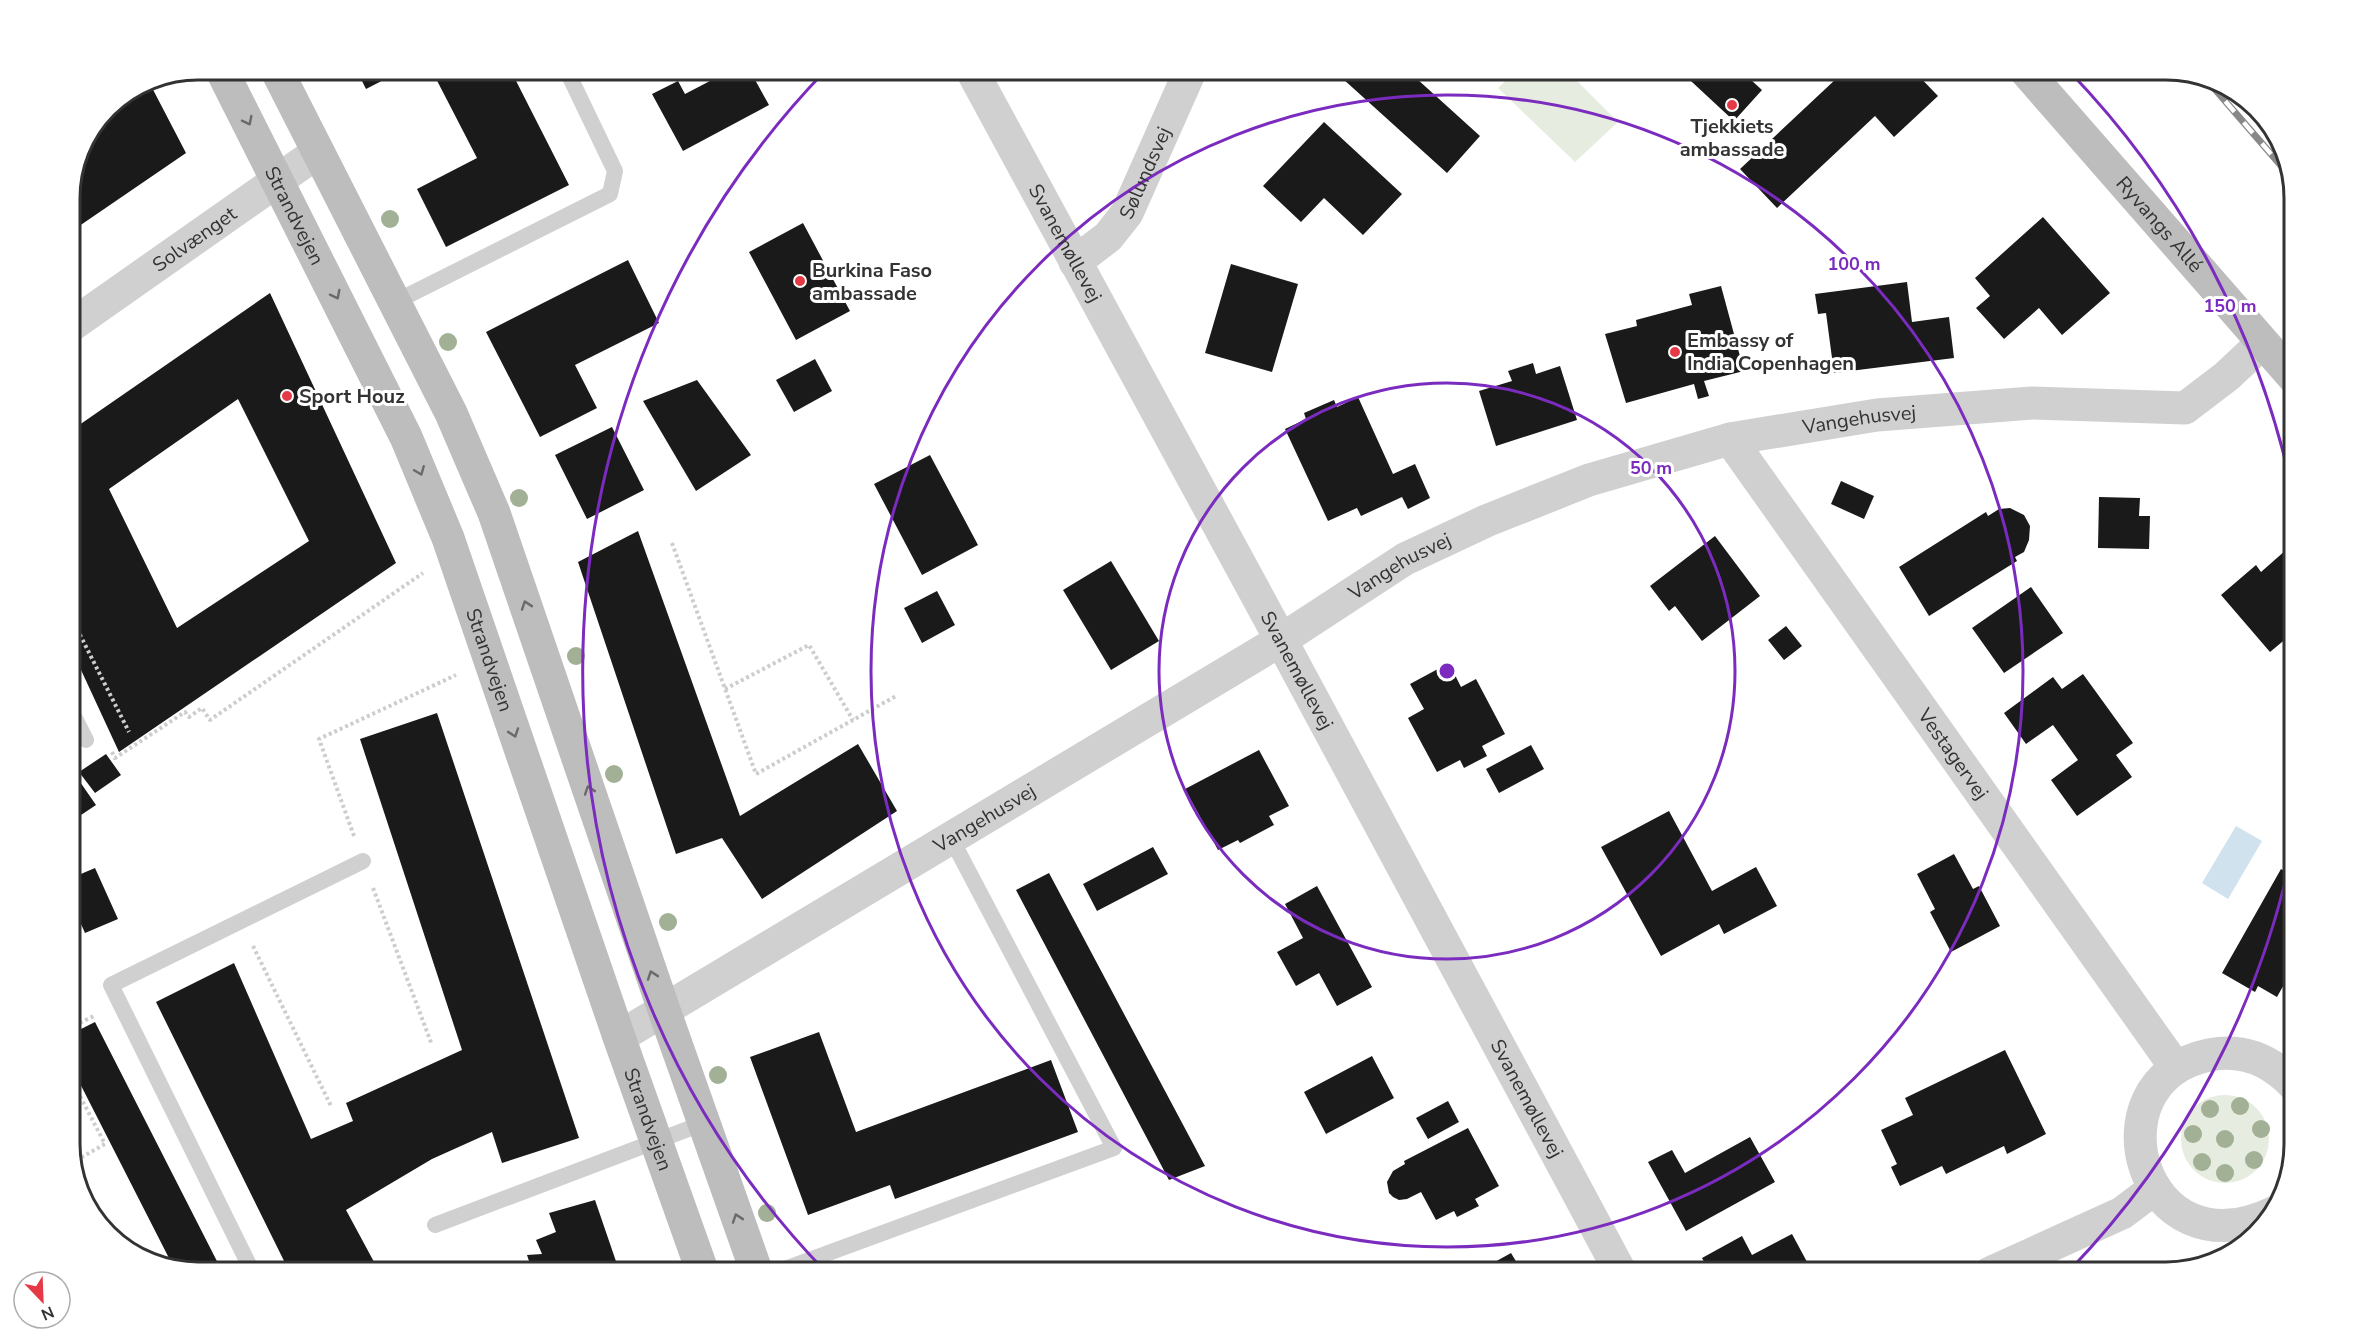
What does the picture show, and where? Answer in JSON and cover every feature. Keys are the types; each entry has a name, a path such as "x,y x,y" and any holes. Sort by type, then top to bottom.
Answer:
{"street":[{"name":"Strandvejen","path":"227,80 406,437 452,553 699,1262"},
{"path":"282,80 452,413 494,513 664,1010 753,1262"},
{"name":"Svanemøllevej","path":"976,80 1281,640 1615,1262"},
{"name":"Sølundsvej","path":"1075,262 1108,237 1127,213 1186,80"},
{"name":"Ryvangs Allé","path":"2034,80 2284,367"},
{"name":"Solvænget","path":"80,319 318,152"},
{"name":"Vangehusvej","path":"619,1037 1281,640 1406,559 1486,520 1589,480 1730,439 1877,415 2032,403 2185,408 2227,376 2262,343"},
{"name":"Vestagervej","path":"1730,439 2176,1068"},
{"path":"2256,1220 2233,1226 2210,1225 2189,1218 2169,1205 2154,1189 2144,1168 2139,1146 2140,1124 2147,1102 2160,1083 2176,1068 2196,1057 2219,1053 2241,1053 2263,1060 2284,1074"},
{"path":"2014,1262 2122,1213 2154,1189"}],"lane":[{"path":"395,302 610,194 615,171 571,80"},
{"path":"80,728 86,740"},
{"path":"804,1262 1114,1148 951,838"},
{"path":"248,1262 111,985 363,861"},
{"path":"435,1225 704,1123"}],"path":[{"path":"672,543 756,774 896,696"},
{"path":"86,740 98,732 115,758 186,712 189,717 202,708 210,720 452,553"},
{"path":"80,635 129,732"},
{"path":"725,689 809,645 853,720"},
{"path":"432,1045 319,739 489,659"},
{"path":"241,921 331,1106"},
{"path":"80,1096 105,1144 81,1158"}],"shaded area":[{"path":"1506,80 1576,80 1618,122 1575,162 1498,88"},
{"path":"2225,1095 2250,1102 2262,1114 2269,1139 2262,1164 2250,1176 2225,1183 2200,1176 2188,1164 2181,1139 2188,1114 2200,1102"}],"water":[{"path":"2236,826 2262,841 2228,899 2202,883"}],"building":[{"path":"362,80 384,80 366,89"},
{"path":"437,80 516,80 569,185 446,247 417,189 477,158"},
{"path":"712,80 755,80 769,105 683,151 652,94 678,81 685,94"},
{"path":"1344,80 1418,80 1480,136 1447,173"},
{"name":"Tjekkiets ambassade","path":"1690,80 1751,80 1762,90 1734,121"},
{"path":"1835,80 1923,80 1938,96 1894,137 1875,116 1777,208 1740,169"},
{"path":"153,89 186,153 80,225 82,175 92,145 99,132 114,114 132,99"},
{"path":"1324,122 1402,194 1363,235 1324,198 1301,222 1263,186"},
{"path":"2043,217 2110,293 2062,335 2039,308 2004,339 1976,308 1990,296 1975,278"},
{"name":"Burkina Faso ambassade","path":"803,223 850,311 796,340 749,252"},
{"path":"628,260 659,323 575,365 597,408 540,437 486,332"},
{"path":"1231,264 1298,284 1272,372 1205,353"},
{"path":"1907,282 1912,322 1949,317 1954,358 1834,373 1826,313 1818,314 1815,294"},
{"name":"Embassy of India Copenhagen","path":"1721,286 1744,371 1704,381 1709,396 1698,399 1694,384 1626,403 1605,334 1637,326 1636,320 1692,305 1689,294"},
{"path":"270,293 396,563 119,752 80,668 80,424","holes":["238,399 309,541 177,628 109,489"]},
{"path":"815,359 832,391 794,412 776,380"},
{"path":"1533,363 1536,374 1560,366 1577,420 1496,446 1479,391 1512,381 1508,371"},
{"path":"697,380 751,455 696,491 643,401"},
{"path":"1358,397 1393,474 1415,464 1430,498 1408,509 1402,497 1361,516 1357,508 1328,521 1285,429 1306,419 1304,413 1334,400 1337,407"},
{"path":"612,427 644,490 587,519 555,455"},
{"path":"930,455 978,545 922,575 874,484"},
{"path":"1841,481 1874,496 1864,519 1831,504"},
{"path":"2099,497 2140,498 2139,516 2150,516 2149,549 2098,548"},
{"path":"2010,508 2024,515 2030,526 2029,540 2024,552 2015,557 2017,561 1929,616 1899,567 1986,512 1988,516 1999,509"},
{"path":"638,531 740,816 858,744 897,811 762,899 722,838 676,854 578,562"},
{"path":"1715,536 1760,596 1702,641 1675,606 1669,611 1650,586"},
{"path":"2284,552 2284,640 2270,652 2221,595 2256,565 2261,572"},
{"path":"1111,561 1159,641 1111,670 1063,590"},
{"path":"2031,587 2063,633 2004,673 1972,628"},
{"path":"937,591 955,625 922,643 904,608"},
{"path":"1786,626 1802,646 1784,660 1768,640"},
{"path":"1449,663 1461,687 1476,679 1505,734 1482,746 1487,756 1464,768 1460,760 1437,772 1408,718 1424,709 1410,684"},
{"path":"2083,674 2133,743 2116,755 2132,777 2077,816 2051,780 2078,760 2053,725 2026,744 2004,713 2053,677 2062,689"},
{"path":"437,713 579,1138 502,1163 492,1132 432,1159 346,1210 374,1262 285,1262 156,1002 234,963 311,1139 353,1121 346,1103 462,1050 360,739"},
{"path":"1531,745 1544,769 1499,793 1486,769"},
{"path":"1259,750 1289,806 1269,816 1274,825 1240,843 1238,840 1218,850 1185,789"},
{"path":"106,754 121,775 95,793 80,771"},
{"path":"80,782 96,805 80,814"},
{"path":"1669,811 1712,891 1756,867 1777,906 1724,934 1719,924 1661,956 1601,847"},
{"path":"1153,847 1168,874 1097,911 1083,884"},
{"path":"1954,854 1973,889 1979,886 2000,926 1951,952 1930,912 1935,909 1917,874"},
{"path":"95,868 118,919 85,933 80,922 80,874"},
{"path":"2281,869 2284,871 2284,984 2277,997 2258,986 2255,992 2222,973"},
{"path":"1049,873 1205,1166 1169,1180 1016,890"},
{"path":"1317,886 1372,987 1337,1006 1319,973 1296,986 1277,952 1303,938 1285,904"},
{"path":"95,1022 217,1262 169,1258 80,1084 80,1030"},
{"path":"819,1032 856,1132 1051,1060 1078,1132 895,1199 890,1185 808,1215 750,1057"},
{"path":"2005,1050 2046,1134 2007,1154 2004,1146 1946,1174 1942,1166 1900,1186 1891,1167 1897,1164 1881,1130 1913,1115 1905,1098"},
{"path":"1372,1056 1394,1098 1326,1134 1304,1092"},
{"path":"1448,1101 1459,1122 1428,1139 1416,1118"},
{"path":"1468,1128 1499,1186 1475,1199 1479,1206 1457,1217 1454,1211 1436,1220 1421,1192 1399,1200 1389,1193 1387,1182 1393,1171 1405,1164 1404,1161"},
{"path":"1750,1137 1775,1182 1686,1231 1648,1162 1672,1150 1685,1173"},
{"path":"595,1200 616,1262 529,1262 527,1255 542,1254 536,1240 556,1232 549,1213"},
{"path":"1792,1234 1807,1262 1704,1262 1702,1258 1742,1236 1752,1255"},
{"path":"1511,1253 1516,1262 1495,1262"}],"railway":[{"path":"2217,92 2279,163"}],"place":[{"name":"Tjekkiets ambassade","path":"1732,105"},
{"name":"Burkina Faso ambassade","path":"800,281"},
{"name":"Embassy of India Copenhagen","path":"1675,352"},
{"name":"Sport Houz","path":"287,396"}]}
